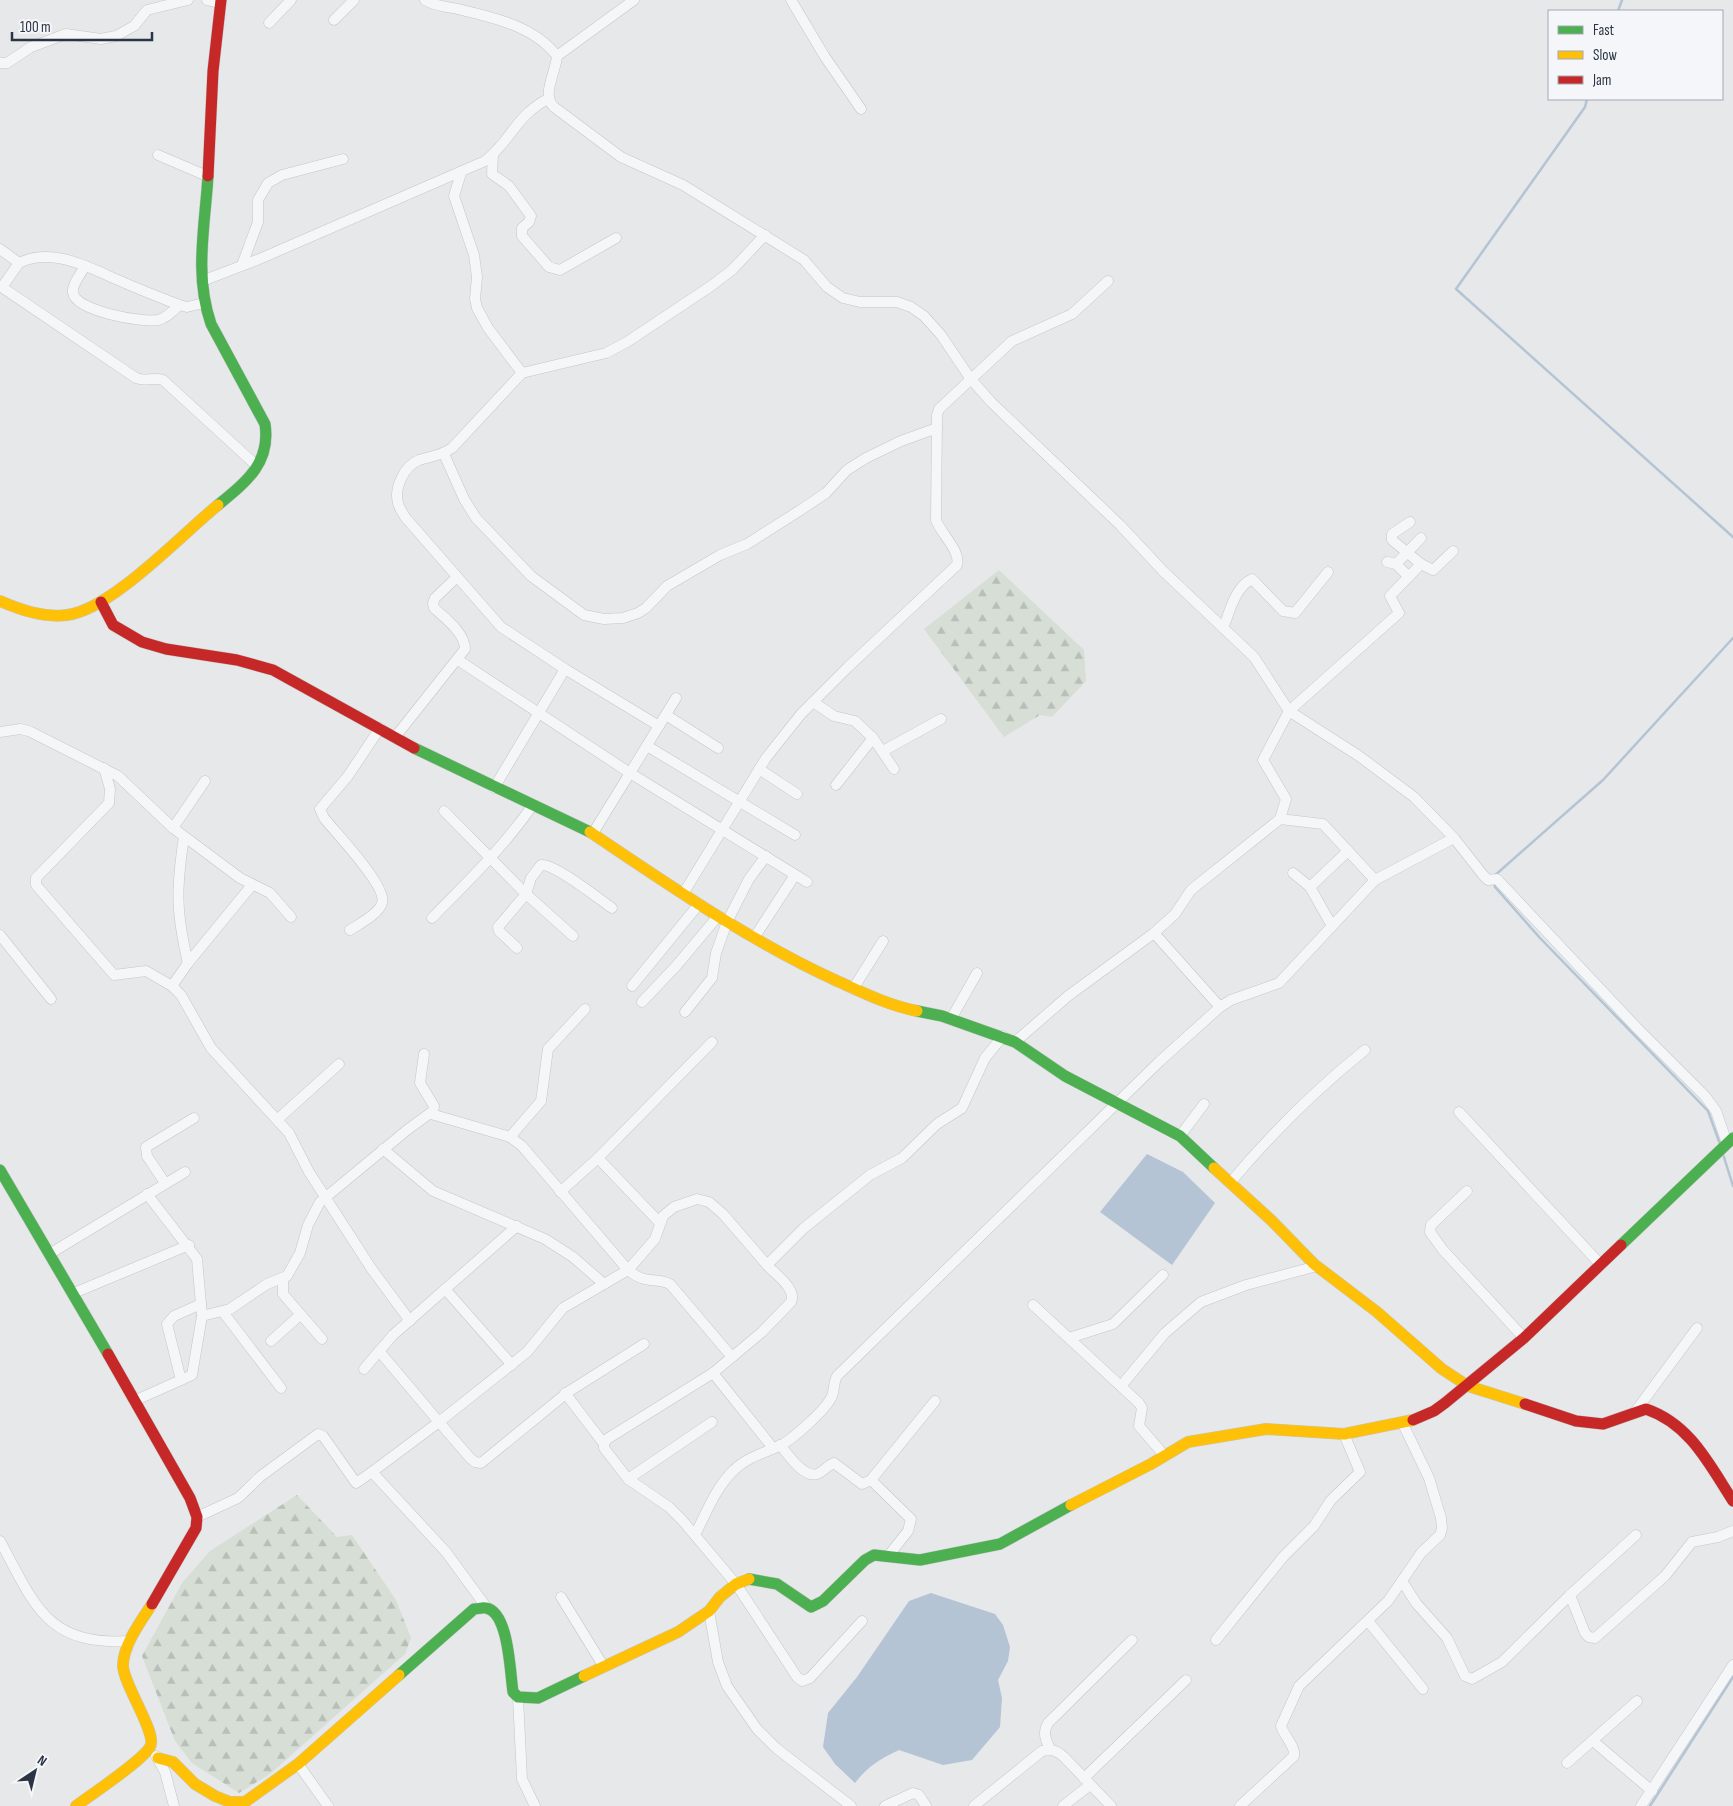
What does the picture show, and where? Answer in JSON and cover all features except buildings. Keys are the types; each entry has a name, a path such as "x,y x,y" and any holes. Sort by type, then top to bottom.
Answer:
{"street":[{"path":"0,63 7,63 31,47 66,34 101,39 116,36 134,26 147,10 188,0"},
{"path":"0,601 22,610 62,616 79,613 101,602 225,498 257,466 266,449 265,424 211,324 204,303 202,281 207,176 221,2 207,0"},
{"path":"269,23 291,0"},
{"path":"334,20 354,0"},
{"path":"424,0 512,24 544,42 557,56"},
{"path":"791,0 825,57 861,109"},
{"path":"202,281 242,266 460,172 493,154 502,147 523,116 534,106 548,99 557,56 627,2"},
{"path":"372,1472 446,1552 487,1608 495,1613 503,1624 512,1692 518,1697 538,1698 678,1632 709,1611 720,1597 736,1584 751,1578 763,1579 776,1584 810,1607 823,1601 866,1560 874,1555 889,1555 920,1560 1000,1544 1158,1460 1188,1442 1266,1429 1344,1434 1403,1424 1434,1411 1468,1386 1524,1338 1726,1143 1716,1111 1705,1096 1636,1028 1414,797 1359,756 1289,711 1254,657 991,402 970,378 941,334 924,316 911,307 897,302 860,302 843,298 826,287 804,260 683,185 621,158 554,107 548,99"},
{"path":"493,154 492,174 509,186 531,216 529,222 520,232 549,267 560,270 616,238"},
{"path":"158,155 207,176"},
{"path":"242,266 258,222 258,200 268,183 282,175 343,159"},
{"path":"460,172 454,196 474,255 477,277 475,299 477,308 488,328 522,373"},
{"path":"659,726 565,669 501,627 405,518 398,504 397,490 404,473 411,465 418,460 444,454 522,373 606,354 627,342 725,275 765,235"},
{"path":"0,249 19,263"},
{"path":"204,303 187,306 179,305 85,266 59,258 42,257 19,263 1,286 136,378 142,380 157,378 163,380 257,466"},
{"path":"85,266 72,290 73,295 77,300 108,315 145,321 159,320 169,315 179,305"},
{"path":"683,894 721,828 772,750 813,702 957,565 959,560 936,520 939,409 970,378 1012,341 1072,314 1108,280"},
{"path":"444,454 464,499 476,518 531,576 584,614 604,619 623,618 646,608 667,586 720,554 747,544 799,511 826,493 846,470 901,441 937,428"},
{"path":"1410,522 1392,534 1392,540 1405,553 1421,564 1433,570 1453,551"},
{"path":"1409,577 1391,563 1421,538"},
{"path":"1015,1042 1068,996 1154,933 1175,914 1191,890 1280,819 1286,799 1263,760 1289,711 1399,613 1390,596 1421,564"},
{"path":"1223,628 1232,603 1247,582 1252,579 1283,611 1295,612 1328,572"},
{"path":"396,736 458,660 465,648 465,643 433,603 457,577"},
{"path":"101,602 113,624 142,642 166,649 237,660 273,670 396,736 427,755 532,806 593,833 683,894 787,958 892,1006 951,1019 1003,1036 1015,1042 1065,1076 1180,1136 1271,1220 1316,1266 1377,1312 1442,1369 1468,1386 1576,1421 1603,1424 1646,1409 1658,1413 1678,1426 1693,1441 1733,1501"},
{"path":"458,660 630,773 806,882"},
{"path":"494,788 565,669"},
{"path":"593,833 676,698"},
{"path":"813,702 834,716 855,721 873,738 894,769"},
{"path":"666,714 718,748"},
{"path":"883,751 941,719"},
{"path":"350,930 382,904 383,897 375,880 324,818 320,809 348,776 380,728"},
{"path":"0,732 20,729 28,731 104,768 127,783 184,837 252,885 270,893 291,917"},
{"path":"836,785 873,738"},
{"path":"647,746 795,835"},
{"path":"104,768 110,789 109,803 34,882 114,975 146,971 172,986 181,995 211,1048 231,1072 278,1119 289,1134 309,1172 371,1268 410,1320"},
{"path":"759,770 797,794"},
{"path":"173,828 205,781"},
{"path":"432,918 511,836 532,806"},
{"path":"444,811 526,894 573,936"},
{"path":"1280,819 1323,824 1376,880"},
{"path":"184,837 176,896 179,927 188,963"},
{"path":"694,1535 718,1492 735,1469 751,1458 777,1447 825,1406 831,1398 833,1384 837,1376 1116,1104 1220,1007 1231,1000 1279,983 1376,880 1454,838"},
{"path":"1310,887 1348,851"},
{"path":"642,1002 723,919 766,856"},
{"path":"517,948 499,931 498,927 526,894 530,878 541,865 545,864 612,908"},
{"path":"1294,873 1310,887 1332,926"},
{"path":"754,938 795,875"},
{"path":"172,986 188,963 252,885"},
{"path":"632,986 699,904"},
{"path":"685,1012 712,978 723,919"},
{"path":"1154,933 1220,1007"},
{"path":"0,935 51,999"},
{"path":"853,989 883,941"},
{"path":"951,1019 976,973"},
{"path":"510,1137 541,1101 548,1049 584,1009"},
{"path":"768,1265 812,1222 870,1176 902,1158 937,1124 962,1108 985,1058 1003,1036"},
{"path":"560,1192 598,1158 712,1042"},
{"path":"1230,1183 1258,1149 1319,1088 1365,1050"},
{"path":"202,1316 223,1312 267,1284 283,1279 292,1270 314,1212 326,1196 383,1149 431,1114 434,1106 420,1083 424,1054"},
{"path":"278,1119 339,1064"},
{"path":"1180,1136 1204,1104"},
{"path":"1459,1112 1601,1265"},
{"path":"431,1114 510,1137 522,1146 628,1270 644,1281 665,1281 670,1284 732,1357"},
{"path":"165,1183 147,1156 146,1147 194,1118"},
{"path":"383,1149 433,1190 517,1226 573,1257 604,1284"},
{"path":"598,1158 659,1222"},
{"path":"0,1170 74,1293 190,1498 197,1517 192,1536 130,1642 123,1664 126,1683 153,1738 150,1748 76,1806"},
{"path":"51,1253 185,1172"},
{"path":"1467,1191 1431,1225 1430,1232 1443,1250 1524,1338"},
{"path":"134,1402 189,1378 195,1370 202,1316 197,1259 189,1245 147,1194"},
{"path":"197,1517 238,1498 261,1476 318,1434 323,1436 356,1483 512,1365 540,1338 563,1308 628,1270 655,1239 659,1222 674,1207 697,1199 709,1202 792,1291 794,1297 762,1332 714,1373 607,1439 604,1444"},
{"path":"364,1369 393,1334 517,1226"},
{"path":"74,1293 189,1245"},
{"path":"1121,1386 1165,1332 1201,1302 1246,1285 1316,1266"},
{"path":"1069,1338 1114,1324 1164,1275"},
{"path":"283,1279 283,1294 322,1339"},
{"path":"445,1289 512,1365"},
{"path":"181,1380 166,1324 174,1316 201,1304"},
{"path":"1033,1305 1121,1386 1142,1408 1140,1426 1158,1460"},
{"path":"223,1312 282,1388"},
{"path":"271,1340 300,1315"},
{"path":"1635,1412 1697,1328"},
{"path":"379,1350 470,1458 475,1462 481,1463 565,1393 644,1344"},
{"path":"714,1373 777,1447 800,1468 809,1474 819,1474 834,1463 862,1484 871,1480 935,1401"},
{"path":"565,1393 628,1479 669,1507 736,1584 797,1677 802,1681 810,1678 862,1621"},
{"path":"628,1479 712,1422"},
{"path":"1240,1806 1294,1756 1293,1748 1286,1739 1281,1726 1299,1686 1388,1601 1421,1553 1440,1535 1442,1528 1429,1478 1403,1424"},
{"path":"1216,1640 1283,1557 1314,1526 1330,1500 1360,1472 1344,1434"},
{"path":"871,1480 911,1519 908,1531 889,1555"},
{"path":"1570,1595 1584,1633 1589,1637 1595,1638 1665,1576 1692,1542 1718,1537 1733,1531"},
{"path":"1402,1581 1416,1602 1447,1638 1465,1676 1472,1679 1502,1662 1570,1595 1636,1535"},
{"path":"0,1541 32,1600 46,1618 59,1629 106,1643 130,1642"},
{"path":"561,1597 604,1667"},
{"path":"158,1758 175,1762 190,1780 223,1801 239,1804 245,1802 298,1764 468,1613 474,1609 487,1608"},
{"path":"709,1611 718,1662 727,1686 757,1728 776,1748 848,1805"},
{"path":"1368,1621 1424,1688"},
{"path":"1050,1749 1044,1737 1044,1729 1048,1723 1132,1640"},
{"path":"1641,1806 1733,1665"},
{"path":"1063,1806 1186,1680"},
{"path":"518,1697 522,1779 535,1806"},
{"path":"1568,1764 1637,1702"},
{"path":"1593,1741 1652,1791"},
{"path":"150,1748 166,1772 174,1806"},
{"path":"974,1806 1042,1751 1050,1749 1057,1751 1111,1806"},
{"path":"298,1764 328,1806"},
{"path":"885,1806 913,1793 920,1795 926,1806"}],"green space":[{"path":"999,570 1084,650 1086,681 1052,717 1040,715 1004,737 924,629"},
{"path":"297,1495 337,1537 352,1535 396,1600 411,1638 405,1654 270,1774 239,1793 192,1763 175,1741 142,1656 182,1583 210,1551"}],"water":[{"path":"1147,1154 1183,1172 1215,1203 1172,1265 1100,1212"},
{"path":"931,1593 995,1614 1003,1625 1010,1647 1008,1661 998,1680 1002,1698 1000,1727 972,1760 943,1765 899,1750 874,1764 855,1783 835,1764 823,1747 828,1713 857,1677 909,1601"}],"waterway":[{"path":"1618,10 1622,0"},
{"path":"1587,100 1585,107 1456,289 1733,537"},
{"path":"1493,877 1603,780 1733,638"},
{"path":"1494,882 1495,887 1540,938 1708,1111 1720,1144"},
{"path":"1723,1154 1733,1186"},
{"path":"1650,1806 1733,1677"}],"traffic: fast":[{"path":"208,176 202,250 203,287 206,306 211,324 265,424 266,438 260,461 247,480 218,505"},
{"path":"414,748 590,832"},
{"path":"917,1011 942,1016 1015,1042 1065,1076 1180,1136 1214,1168"},
{"path":"1621,1245 1733,1138"},
{"path":"0,1170 108,1354"},
{"path":"749,1579 777,1584 811,1607 823,1601 865,1560 874,1555 920,1560 1000,1544 1071,1505"},
{"path":"399,1675 474,1609 486,1608 494,1612 500,1620 504,1631 513,1692 518,1697 538,1698 584,1676"}],"traffic: slow":[{"path":"0,601 24,610 58,616 85,610 125,586 218,505"},
{"path":"590,832 710,911 771,947 865,994 917,1011"},
{"path":"1214,1168 1271,1220 1314,1264 1377,1312 1442,1369 1468,1386 1525,1404"},
{"path":"1071,1505 1151,1464 1188,1442 1266,1429 1344,1434 1413,1420"},
{"path":"584,1676 678,1632 709,1611 720,1597 736,1584 749,1579"},
{"path":"76,1806 127,1769 150,1747 149,1732 123,1666 129,1642 152,1604"},
{"path":"158,1758 173,1762 195,1784 215,1796 230,1802 245,1802 298,1764 399,1675"}],"traffic: jam":[{"path":"208,176 213,71 221,0"},
{"path":"101,602 113,625 142,642 166,649 237,660 273,670 414,748"},
{"path":"1413,1420 1434,1411 1445,1403 1524,1338 1621,1245"},
{"path":"108,1354 190,1498 197,1517 196,1528 152,1604"},
{"path":"1525,1404 1576,1421 1603,1424 1646,1409 1661,1416 1687,1435 1707,1460 1733,1501"}]}
